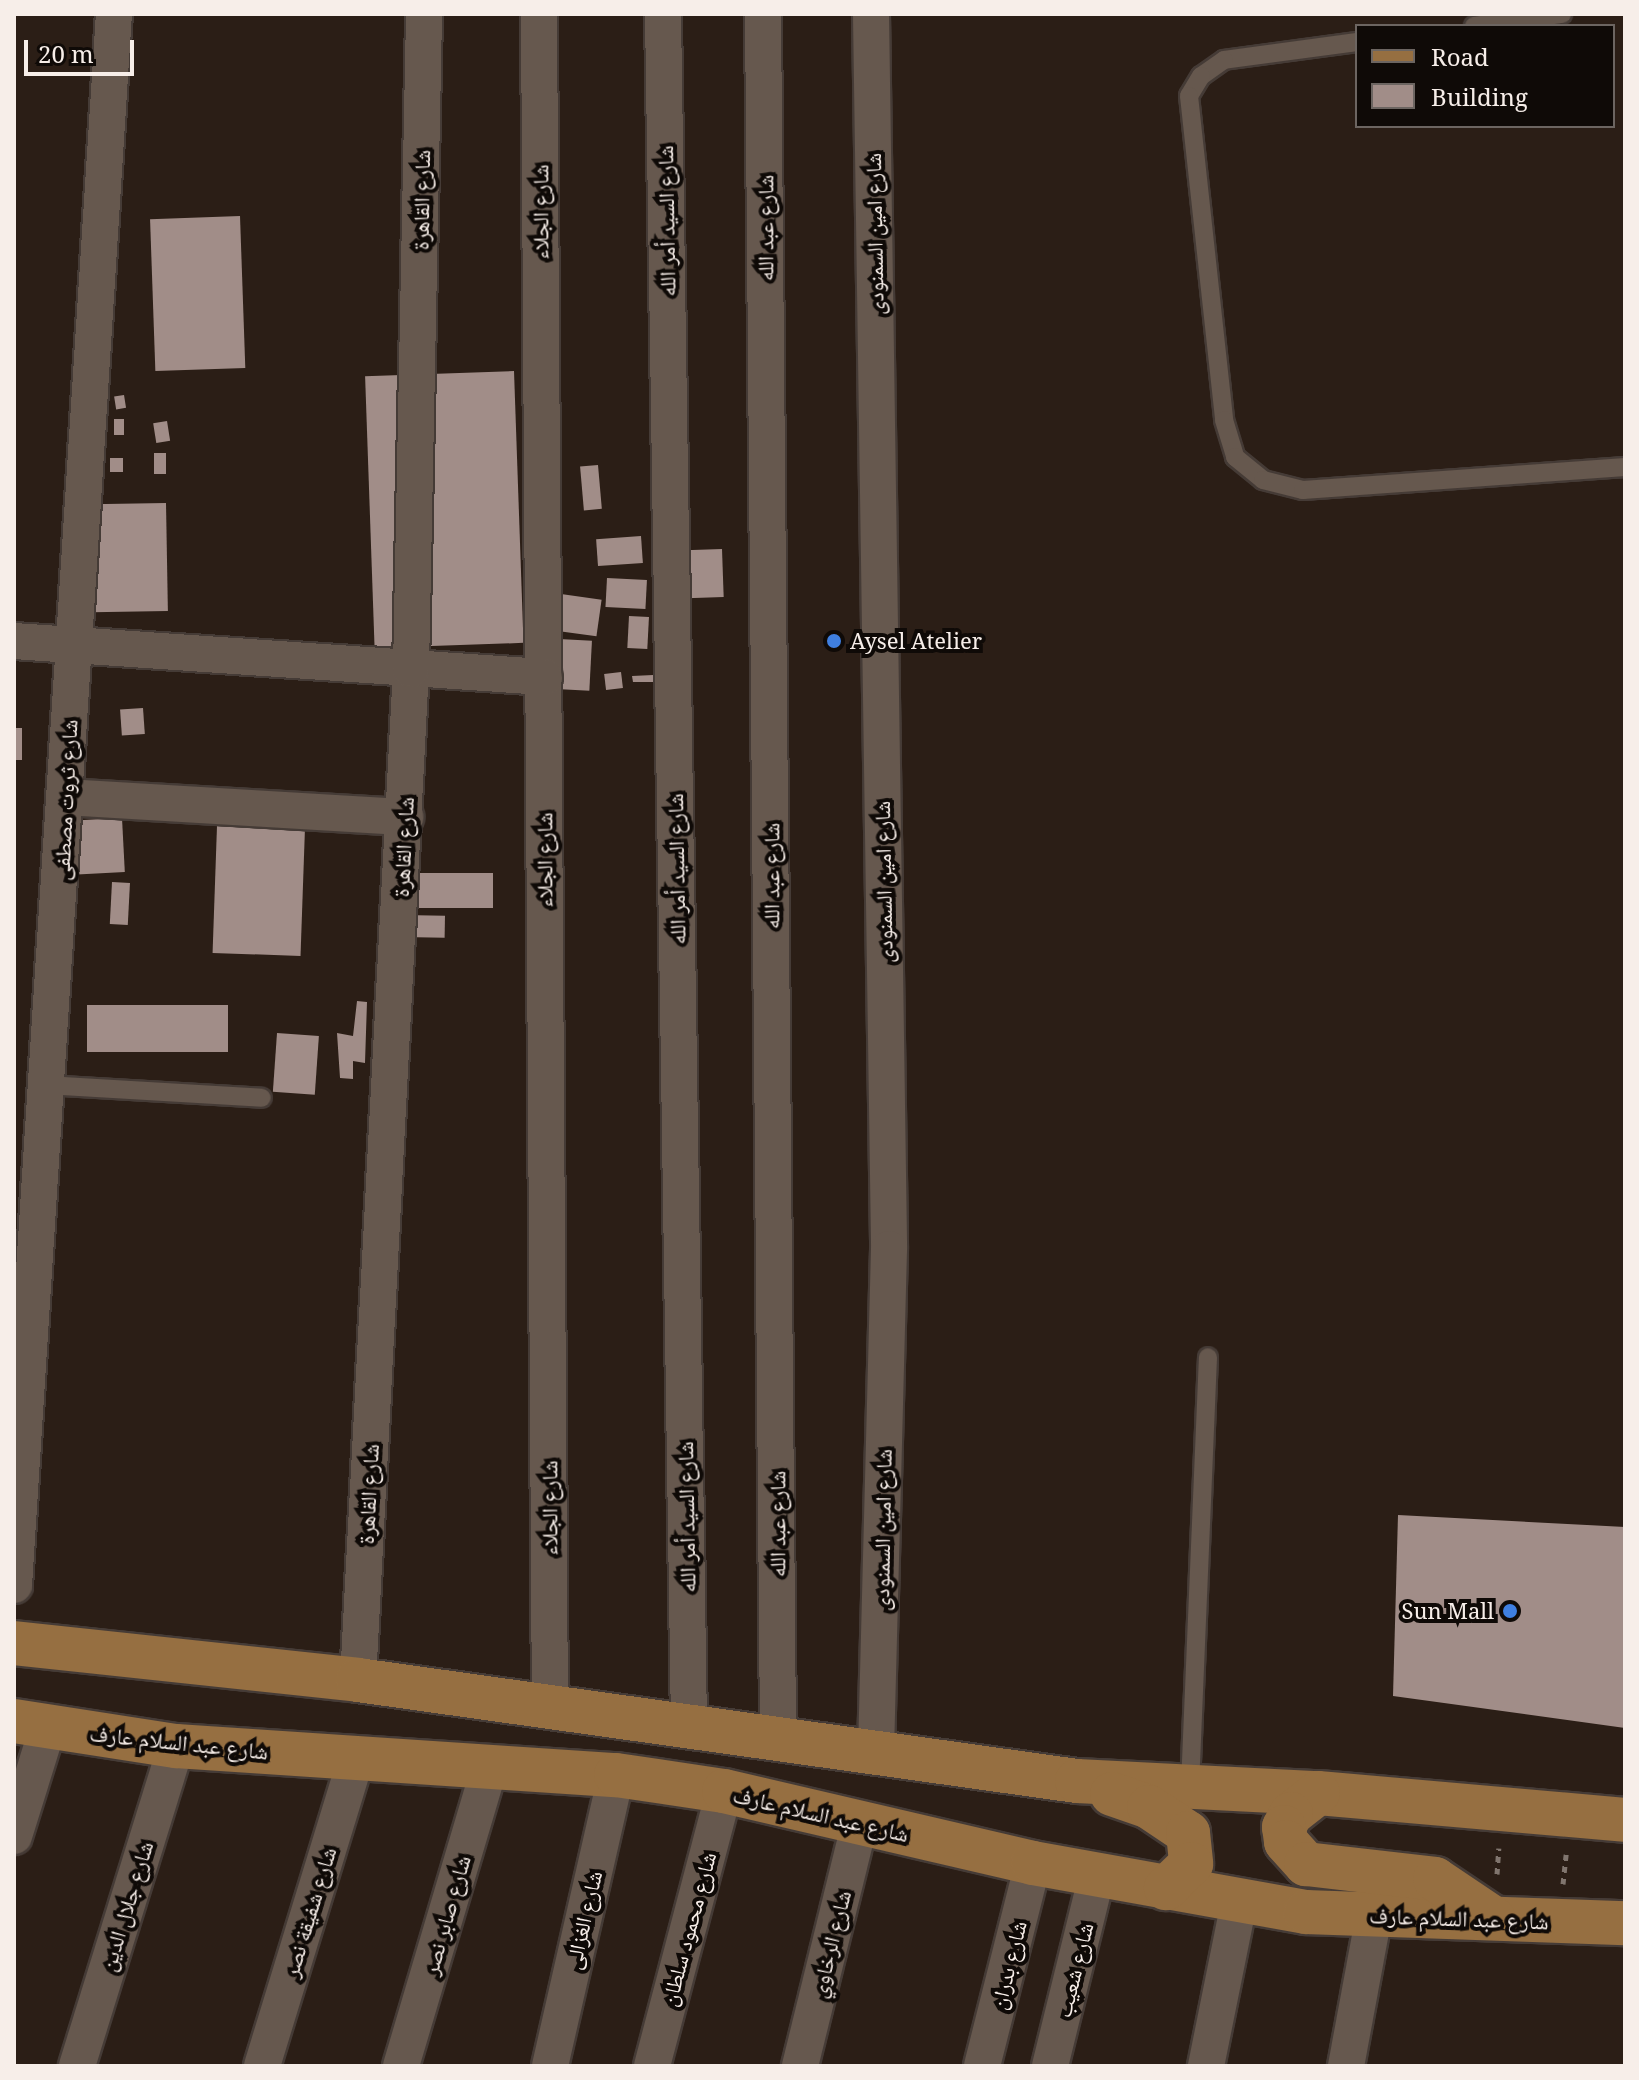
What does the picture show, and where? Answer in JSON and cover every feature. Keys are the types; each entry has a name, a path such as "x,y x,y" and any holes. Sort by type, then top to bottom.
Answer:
{"main road":[{"path":"14,1643 358,1680 1077,1781 1318,1793 1625,1820"},
{"name":"شارع عبد السلام عارف","path":"31,1724 176,1746 616,1775 724,1791 1033,1863 1239,1903 1374,1915 1625,1923"},
{"path":"1077,1781 1149,1807 1188,1833 1191,1864 1166,1888"},
{"path":"1318,1793 1291,1814 1284,1827 1293,1855 1320,1868 1411,1872 1435,1879 1493,1918"}],"street":[{"name":"شارع ثروت مصطفى","path":"14,1585 114,14"},
{"name":"شارع القاهرة","path":"358,1680 411,669 424,14"},
{"name":"شارع الجلاء","path":"539,14 550,1706"},
{"name":"شارع السيد أمر الله","path":"663,14 689,1725"},
{"name":"شارع عبد الله","path":"763,14 778,1737"},
{"name":"شارع امين السمنودى","path":"871,14 889,1249 876,1751"},
{"path":"14,641 544,677"},
{"path":"66,797 405,817"},
{"path":"14,1836 31,1724"},
{"name":"شارع جلال الدين","path":"77,2066 176,1746"},
{"name":"شارع شفيقة نصر","path":"262,2066 356,1758"},
{"name":"شارع صابر نصر","path":"401,2066 490,1765"},
{"name":"شارع الغزالى","path":"550,2066 616,1775"},
{"name":"شارع محمود سلطان","path":"652,2066 724,1791"},
{"name":"شارع الرخاوي","path":"800,2066 860,1822"},
{"name":"شارع بدران","path":"982,2066 1033,1863"},
{"name":"شارع شعيب","path":"1050,2066 1097,1874"},
{"path":"1206,2066 1239,1903"},
{"path":"1346,2066 1374,1915"}],"lane":[{"path":"1489,24 1562,14"},
{"path":"1355,42 1224,60 1201,76 1189,96 1224,420 1235,457 1263,480 1303,490 1625,467"},
{"path":"46,1085 262,1098"},
{"path":"1190,1786 1208,1357"}],"path":[{"path":"1493,1918 1503,1809"},
{"path":"1560,1921 1570,1815"}],"building":[{"path":"240,216 245,368 155,371 150,219"},
{"path":"514,371 523,643 375,648 365,376"},
{"path":"124,395 126,408 116,409 114,397"},
{"path":"114,419 124,419 124,435 114,435"},
{"path":"167,421 170,441 156,443 153,423"},
{"path":"154,453 166,453 166,474 154,474"},
{"path":"110,458 123,458 123,472 110,472"},
{"path":"598,465 602,509 584,510 580,467"},
{"path":"166,503 168,611 77,613 75,505"},
{"path":"641,536 643,563 598,566 596,539"},
{"path":"722,549 724,597 672,599 670,551"},
{"path":"607,578 647,580 645,609 605,607"},
{"path":"561,594 602,600 596,636 556,631"},
{"path":"629,616 649,617 647,649 627,648"},
{"path":"559,639 592,641 589,691 556,689"},
{"path":"621,672 623,688 606,690 604,674"},
{"path":"653,675 653,682 633,682 632,676"},
{"path":"143,708 145,734 122,736 120,710"},
{"path":"14,728 22,728 22,760 14,760"},
{"path":"122,818 125,872 63,875 60,821"},
{"path":"217,826 305,829 301,956 213,953"},
{"path":"406,873 493,873 493,908 406,908"},
{"path":"112,882 130,883 128,925 110,924"},
{"path":"403,915 445,916 445,938 403,937"},
{"path":"357,1001 367,1002 365,1063 353,1061 353,1079 340,1078 337,1033 353,1036"},
{"path":"87,1005 228,1005 228,1052 87,1052"},
{"path":"277,1033 319,1036 315,1095 273,1092"},
{"name":"Sun Mall","path":"1398,1515 1625,1527 1625,1728 1393,1696"}],"place":[{"name":"Aysel Atelier","path":"834,641"},
{"name":"Sun Mall","path":"1510,1611"}]}
